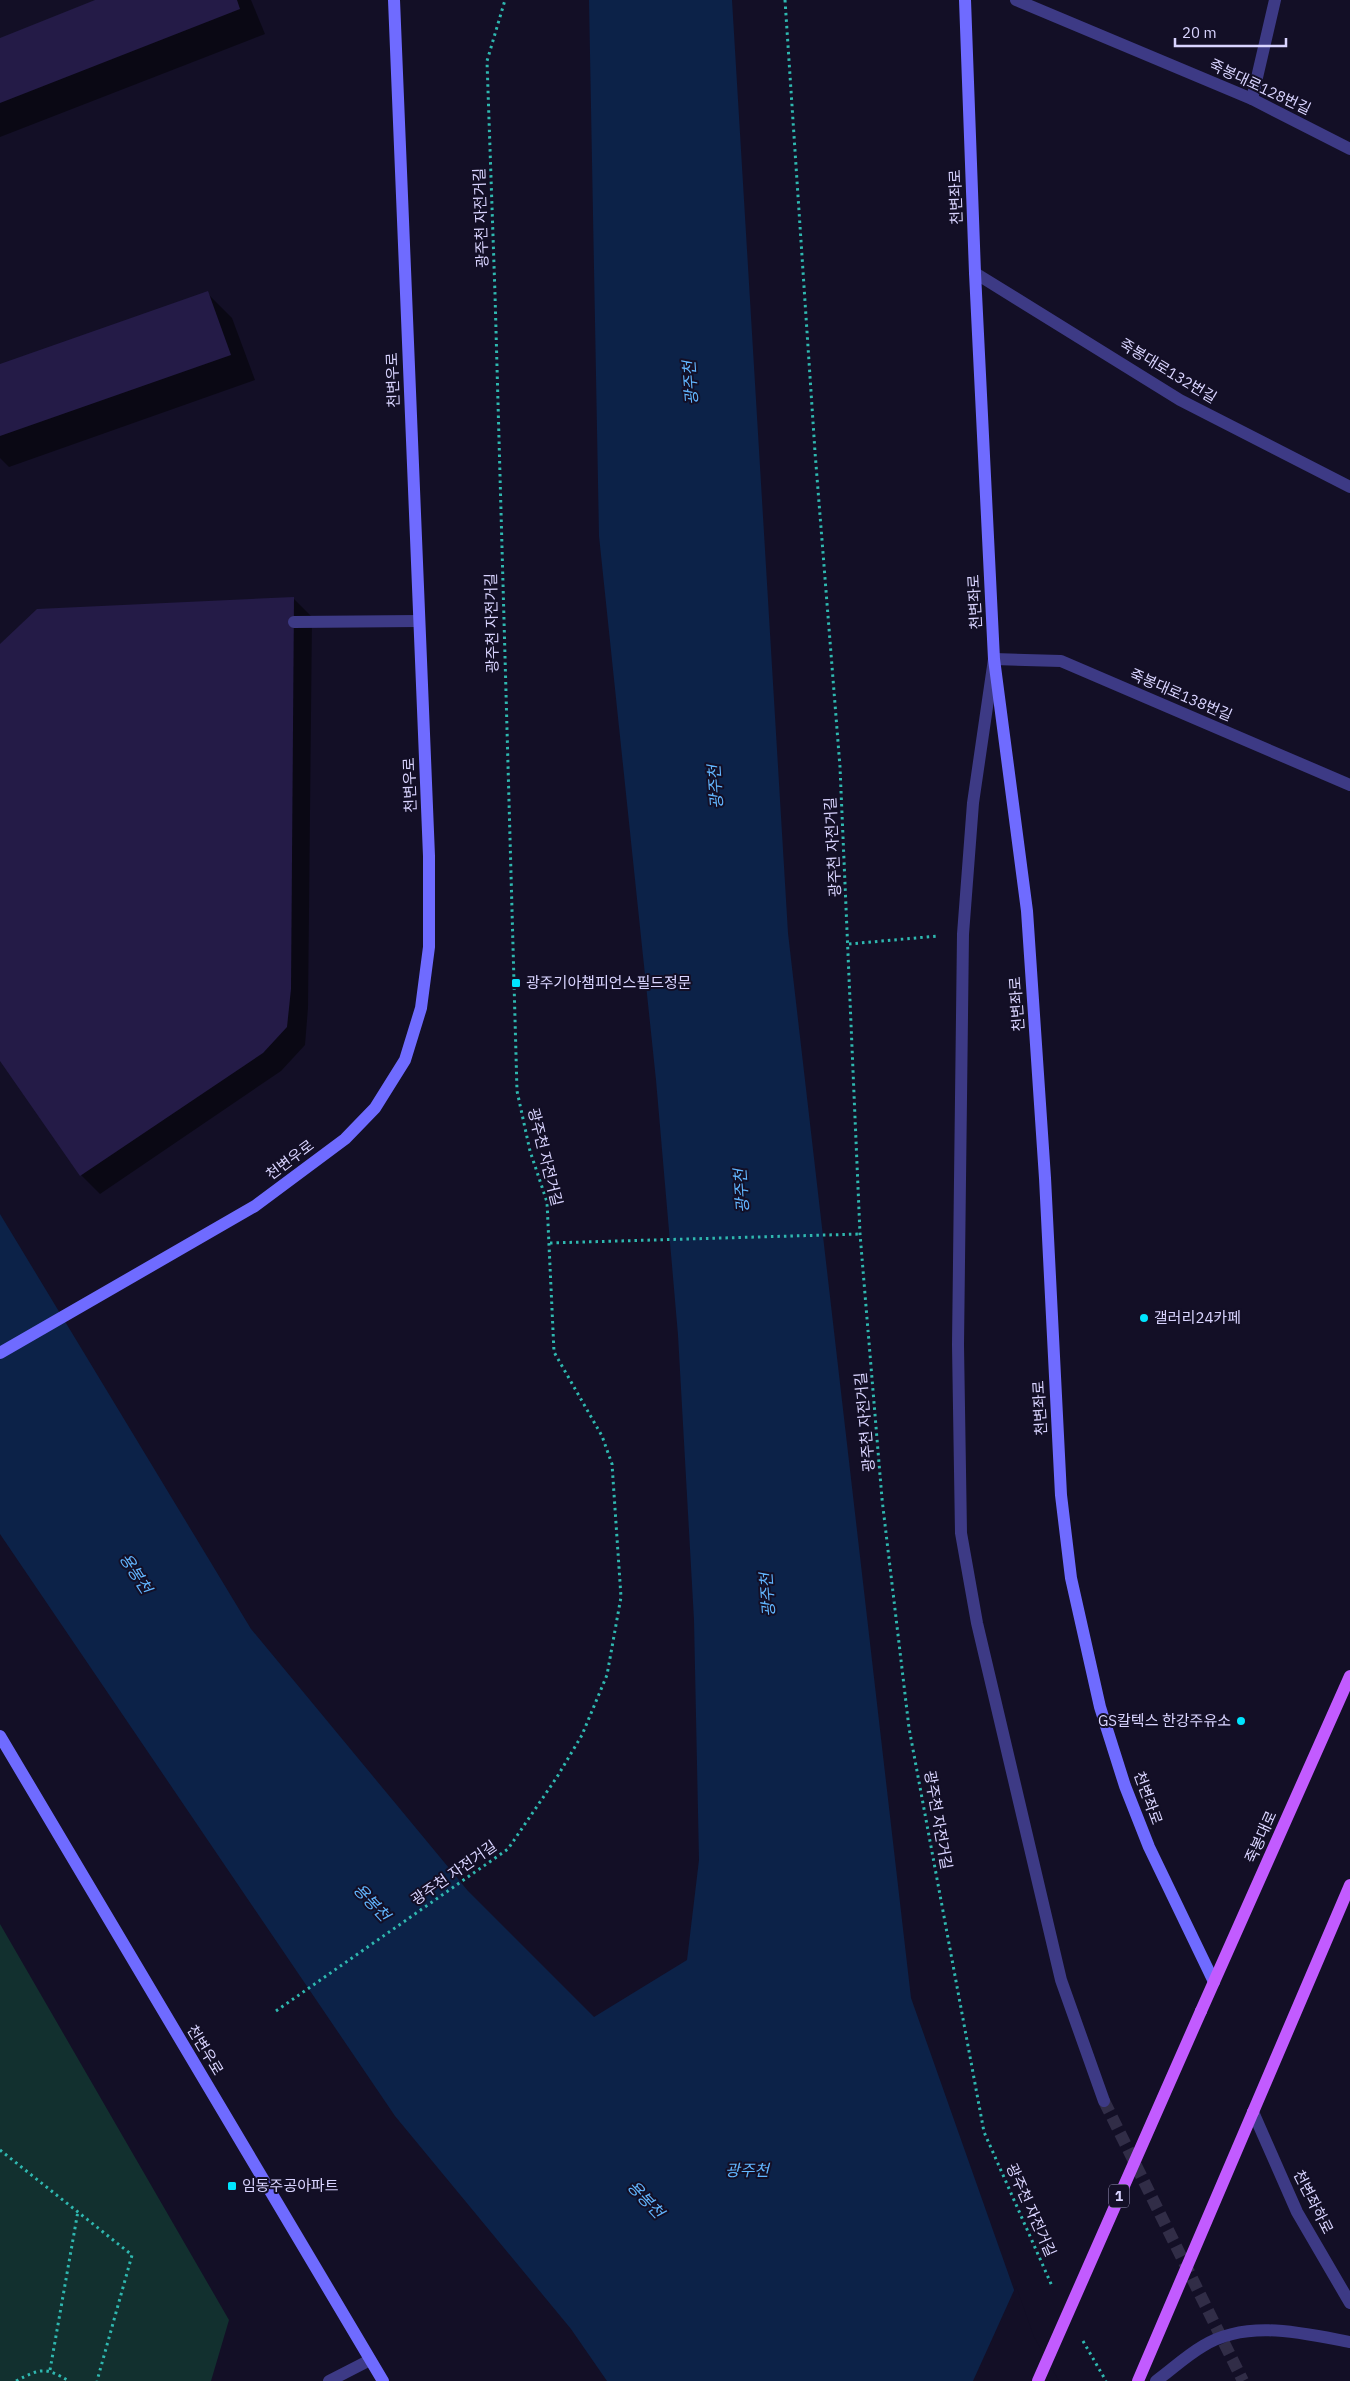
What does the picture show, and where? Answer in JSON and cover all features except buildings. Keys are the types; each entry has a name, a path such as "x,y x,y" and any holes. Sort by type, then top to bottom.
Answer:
{"main road":[{"name":"죽봉대로","path":"1038,2381 1200,2011 1350,1676"},
{"path":"1138,2381 1350,1885"}],"street":[{"name":"천변우로","path":"0,1354 255,1206 344,1139 375,1108 405,1060 421,1008 429,947 429,856 394,0"},
{"name":"천변좌로","path":"965,0 975,273 994,659 1027,911 1045,1178 1061,1495 1071,1578 1100,1708 1125,1786 1149,1848 1214,1982"},
{"name":"죽봉대로128번길","path":"1016,0 1252,99 1350,149"},
{"path":"1252,99 1275,0"},
{"name":"죽봉대로132번길","path":"975,273 1180,400 1350,487"},
{"path":"294,622 419,621"},
{"path":"994,659 973,803 963,934 958,1345 961,1533 977,1623 1061,1980 1104,2101"},
{"name":"죽봉대로138번길","path":"994,659 1061,662 1350,785"},
{"name":"천변우로","path":"0,1736 383,2381"},
{"name":"천변좌하로","path":"1253,2112 1297,2212 1350,2303"},
{"path":"1156,2381 1204,2345 1247,2330 1295,2332 1350,2342"},
{"path":"329,2381 370,2360"}],"path":[{"name":"광주천 자전거길","path":"276,2011 508,1849 558,1778 582,1735 607,1675 621,1597 612,1464 602,1436 554,1352 547,1202 530,1151 517,1091 496,294 487,62 505,0"},
{"name":"광주천 자전거길","path":"785,0 815,452 840,767 860,1234 882,1499 909,1728 984,2132 1054,2289"},
{"path":"849,944 963,934"},
{"path":"550,1243 860,1234"},
{"path":"0,2150 132,2255 98,2381"},
{"path":"50,2370 78,2211"},
{"path":"1082,2339 1106,2381"},
{"path":"16,2381 34,2372 50,2370 69,2381"}],"green space":[{"path":"0,1924 229,2320 211,2381 0,2381"}],"water":[{"name":"광주천","path":"589,0 732,0 788,933 911,1998 1031,2338 1056,2381 607,2381 571,2329 395,2116 0,1534 0,1214 251,1629 468,1891 594,2017 687,1960 699,1860 694,1620 678,1335 656,1080 599,536"}],"pier":[{"path":"1016,2286 1034,2337 1059,2381 973,2381"}],"tunnel":[{"path":"1104,2101 1243,2381"}],"place":[{"name":"광주기아챔피언스필드정문","path":"516,983"},
{"name":"갤러리24카페","path":"1144,1318"},
{"name":"GS칼텍스 한강주유소","path":"1241,1721"},
{"name":"임동주공아파트","path":"232,2186"}],"water label":[{"name":"용봉천","path":"136,1573"},
{"name":"용봉천","path":"372,1902"},
{"name":"용봉천","path":"646,2199"}]}
